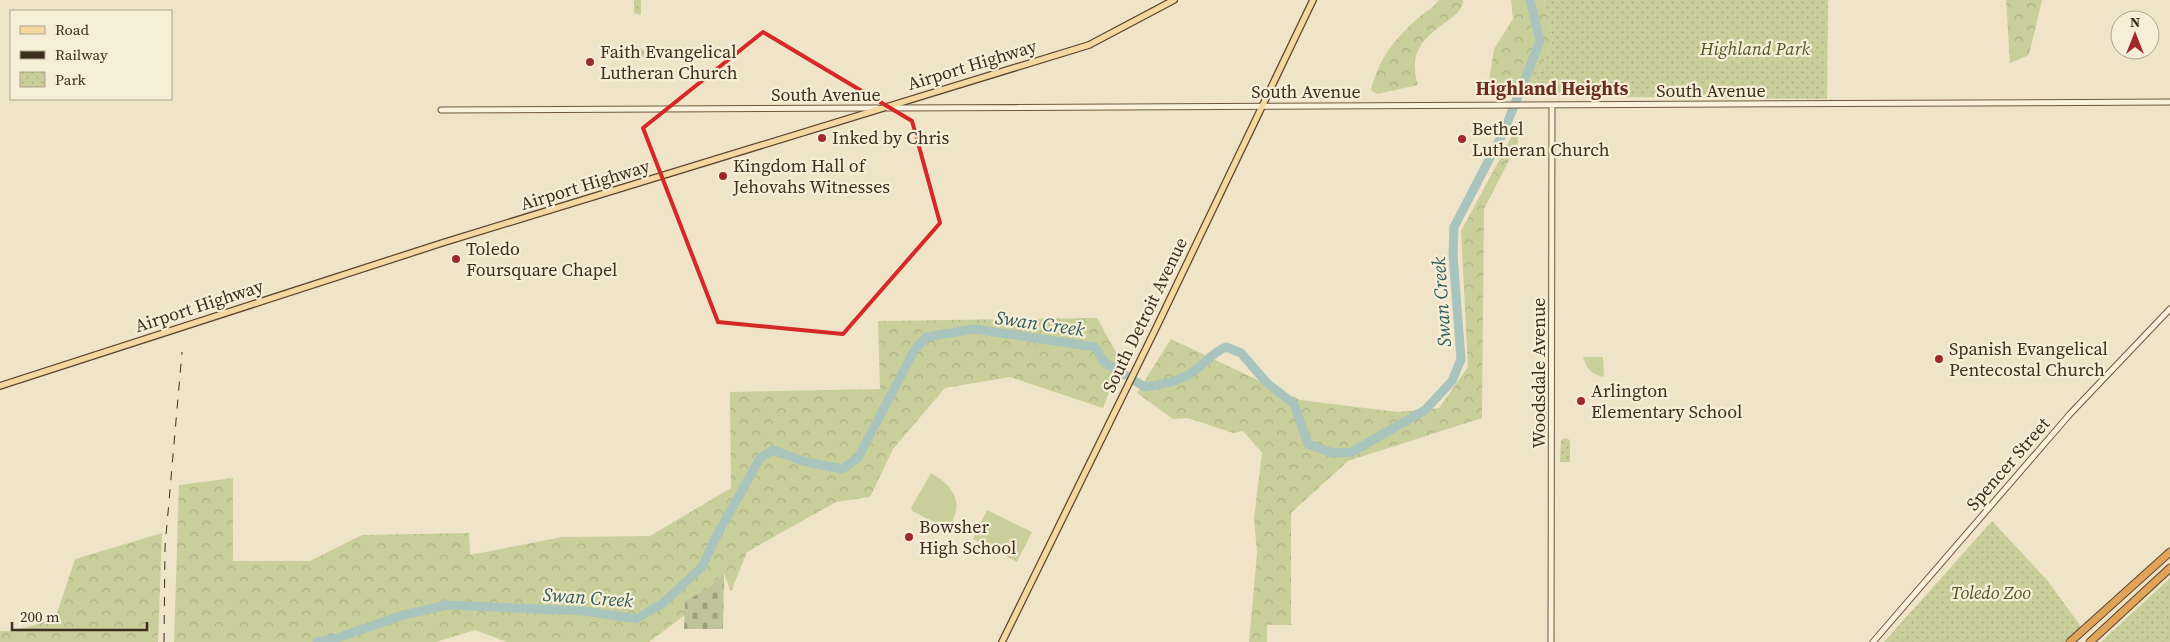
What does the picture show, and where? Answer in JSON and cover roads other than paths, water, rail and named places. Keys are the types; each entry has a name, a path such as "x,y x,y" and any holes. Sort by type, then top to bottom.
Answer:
{"highway":[{"path":"2070,642 2170,552"},
{"path":"2090,642 2170,568"}],"main road":[{"name":"Airport Highway","path":"0,386 442,243 1089,45 1174,0"},
{"name":"South Detroit Avenue","path":"1002,642 1314,0"}],"street":[{"name":"South Avenue","path":"441,110 2170,102"},
{"name":"Woodsdale Avenue","path":"1551,642 1552,105"},
{"name":"Spencer Street","path":"1873,642 2070,414 2170,309"}],"waterway":[{"name":"Swan Creek","path":"317,642 337,638 403,615 447,605 584,611 636,619 663,603 702,567 717,535 760,458 773,450 803,461 842,469 858,458 915,349 927,337 974,329 1095,347 1104,362 1145,387 1183,378 1226,347 1241,353 1267,383 1294,404 1308,444 1333,453 1352,452 1425,410 1452,381 1461,359 1453,255 1454,227 1504,131 1540,41 1530,0"}],"railway":[{"path":"164,642 165,547 182,352"}],"place":[{"name":"Faith Evangelical Lutheran Church","path":"590,62"},
{"name":"Inked by Chris","path":"822,138"},
{"name":"Bethel Lutheran Church","path":"1462,139"},
{"name":"Kingdom Hall of Jehovahs Witnesses","path":"723,176"},
{"name":"Toledo Foursquare Chapel","path":"456,259"},
{"name":"Spanish Evangelical Pentecostal Church","path":"1939,359"},
{"name":"Arlington Elementary School","path":"1581,401"},
{"name":"Bowsher High School","path":"909,537"}],"district":[{"name":"Highland Heights","path":"1552,88"}],"park label":[{"name":"Highland Park","path":"1755,49"},
{"name":"Toledo Zoo","path":"1991,593"}]}
